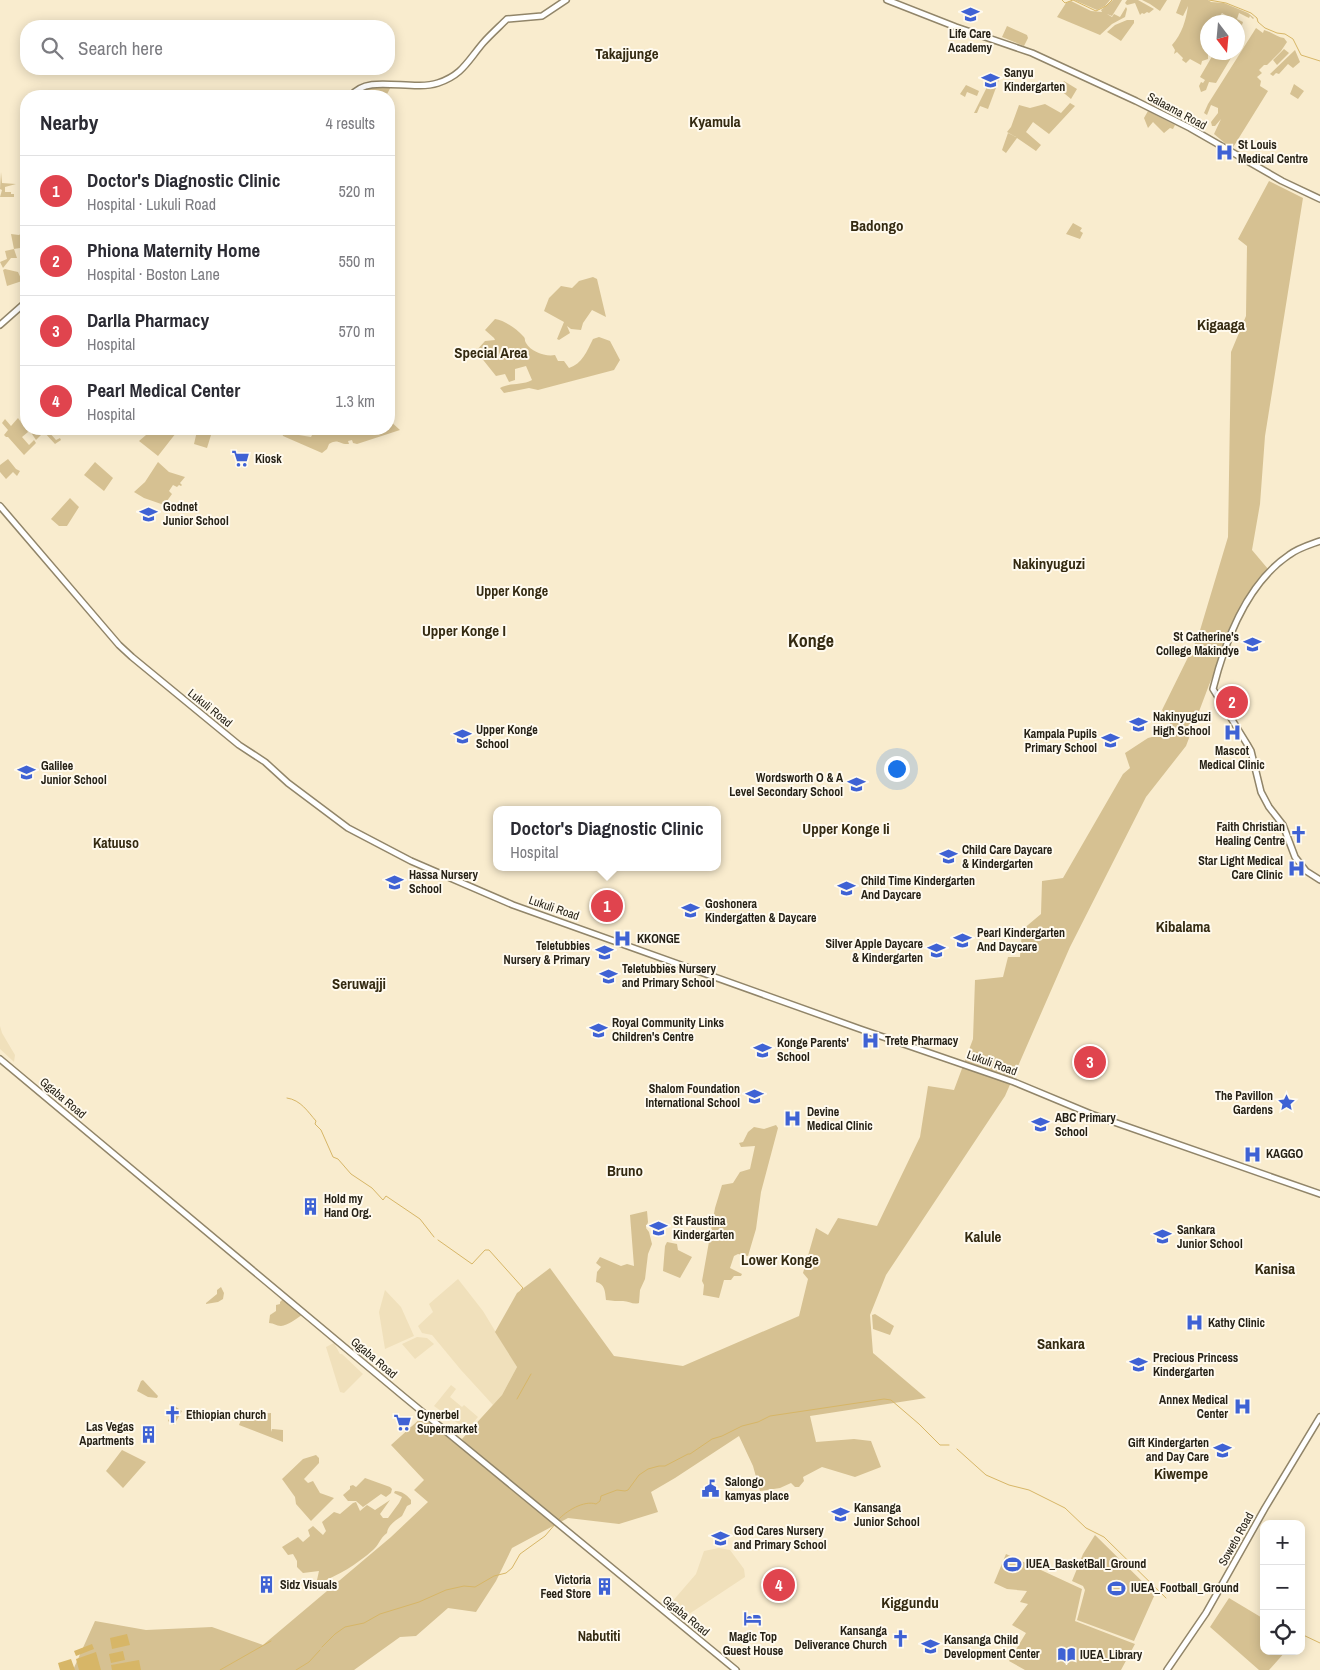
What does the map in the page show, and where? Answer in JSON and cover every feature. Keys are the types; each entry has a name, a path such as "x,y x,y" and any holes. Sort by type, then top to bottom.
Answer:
{"street":[{"path":"357,90 370,84 415,86 432,84 448,79 460,72 484,42 507,19 542,16 566,0"},
{"name":"Salaama Road","path":"887,0 956,28 1032,53 1190,128 1269,174 1320,199"},
{"path":"0,325 20,307"},
{"name":"Lukuli Road","path":"0,506 136,661 239,745 265,762 288,783 326,812 366,838 411,861 513,905 1014,1082 1097,1116 1320,1194"},
{"path":"1320,541 1288,556 1272,569 1258,586 1246,604 1230,636 1221,658 1213,689 1251,751 1261,792 1283,826 1295,857 1306,871 1320,880"},
{"name":"Ggaba Road","path":"0,1059 403,1396 736,1670"},
{"name":"Soweto Road","path":"1168,1670 1206,1613 1265,1508 1320,1417"}],"shaded area":[{"path":"1074,0 1110,0 1105,6 1097,10"},
{"path":"1113,0 1122,0 1112,16 1107,14 1112,17 1114,14 1120,17 1126,7 1125,17 1112,24 1100,35 1057,17 1066,3 1071,1 1091,11 1102,12 1101,10"},
{"path":"1127,0 1138,0 1154,9 1149,13 1142,13 1140,15 1135,3 1127,5 1125,3"},
{"path":"1142,0 1167,0 1160,11"},
{"path":"1181,0 1208,0 1224,3 1248,13 1254,18 1250,16 1249,18 1239,13 1238,15 1225,15 1222,13 1220,15 1200,15 1200,60 1205,60 1202,61 1201,65 1190,59 1186,63 1177,52 1174,54 1175,50 1172,45 1181,32 1188,6 1183,16 1176,13"},
{"path":"1127,20 1134,20 1134,23 1121,41 1107,32 1115,25"},
{"path":"1007,26 1027,35 1028,38 1024,46 1002,37"},
{"path":"1256,28 1263,33 1264,30 1284,38 1287,42 1267,65 1264,65 1259,70 1262,73 1257,77 1261,81 1260,86 1268,91 1232,149 1214,134 1221,119 1215,126 1212,126 1211,122 1218,113 1218,108 1211,105 1207,115 1204,113 1236,60 1245,60 1245,45"},
{"path":"1284,49 1289,53 1277,65 1273,60"},
{"path":"1295,50 1300,62 1293,68 1288,64 1279,74 1276,73 1273,76 1270,74"},
{"path":"1210,60 1230,60 1216,83 1209,82 1206,90 1201,92 1199,86 1205,80 1200,77"},
{"path":"990,74 1000,77 988,109 980,106 977,113 974,113 986,89"},
{"path":"394,81 389,90 362,90 372,85"},
{"path":"1064,81 1077,89 1071,99 1059,89"},
{"path":"1294,84 1304,91 1298,99 1290,94"},
{"path":"966,85 979,91 977,96 967,92 965,97 960,94"},
{"path":"1070,103 1075,106 1049,134 1033,122 1026,132 1041,145 1036,151 1017,138 1006,153 1002,150 1008,133 1016,137 1007,132 1011,127 1019,105 1030,108 1045,104 1061,113"},
{"path":"1148,111 1175,125 1173,129 1170,128 1164,133 1153,122 1148,128 1144,118"},
{"path":"1,172 2,183 16,184 5,187 5,192 11,192 11,194 14,194 14,197 0,197 2,190 0,189"},
{"path":"1269,181 1303,198 1265,436 1260,504 1252,550 1268,569 1249,592 1209,685 1186,746 1146,797 1070,947 1005,1096 886,1275 870,1315 873,1353 926,1398 810,1416 816,1442 854,1439 871,1441 881,1467 855,1477 822,1467 803,1477 804,1481 799,1487 795,1487 791,1483 780,1488 760,1491 753,1466 739,1436 651,1492 658,1512 619,1524 568,1518 512,1548 496,1581 476,1612 448,1608 416,1636 400,1637 354,1670 73,1670 95,1621 146,1630 212,1627 263,1645 391,1537 428,1502 414,1490 424,1480 391,1445 422,1417 485,1467 462,1439 502,1395 517,1367 495,1332 517,1293 550,1268 614,1356 683,1366 799,1316 808,1279 803,1273 816,1228 828,1235 838,1218 877,1226 920,1137 928,1086 954,1090 973,1039 975,980 1003,977 1008,957 1020,957 1022,930 1041,914 1042,881 1063,878 1123,774 1130,768 1125,753 1148,738 1167,733 1171,721 1162,710 1198,637 1228,537 1231,352 1246,316 1247,246 1238,239"},
{"path":"1073,223 1082,228 1080,231 1083,233 1080,239 1066,234"},
{"path":"11,234 20,234 20,248 14,249"},
{"path":"14,249 17,258 11,258 3,268 0,262 7,259 5,251"},
{"path":"3,270 18,272 20,282 7,286"},
{"path":"593,277 597,279 606,317 592,310 583,323 581,330 571,329 567,326 570,333 559,340 557,339 564,322 544,311 549,298 561,286 572,288 579,281"},
{"path":"495,319 506,323 517,331 524,337 531,349 543,354 555,355 558,361 564,361 569,368 581,360 593,339 599,337 610,341 620,360 614,370 538,390 529,388 504,393 500,388 532,380 526,366 515,369 515,380 509,382 505,374 496,376 476,351 485,341 495,340 485,330"},
{"path":"18,418 20,421 20,435 24,435 22,437 29,445 34,440 36,443 24,455 4,435 8,430 2,423 5,419 11,426"},
{"path":"33,435 41,435 36,440"},
{"path":"47,435 52,435 56,440 60,438 61,440 55,444"},
{"path":"146,435 174,435 158,456 139,441"},
{"path":"196,435 211,435 207,448 194,444"},
{"path":"283,435 311,437 312,435 385,435 357,444 353,443 352,440 348,441 349,444 332,442 322,453"},
{"path":"8,459 20,471 17,476 13,472 6,479 0,472 0,465"},
{"path":"95,462 113,478 104,491 84,475"},
{"path":"158,462 169,472 185,477 180,483 181,486 173,485 169,491 172,494 164,505 144,498 134,492 145,482"},
{"path":"70,498 79,507 67,526 59,526 51,519"},
{"path":"0,1026 15,1055 14,1062 0,1049"},
{"path":"776,1125 778,1128 761,1192 756,1229 748,1256 738,1254 734,1256 730,1268 742,1274 741,1276 734,1276 731,1280 724,1280 719,1298 703,1295 704,1285 702,1281 715,1208 722,1185 733,1183 740,1172 750,1169 755,1146 741,1147 739,1143 743,1142 748,1132 754,1127 764,1129"},
{"path":"647,1211 648,1222 646,1228 652,1244 648,1254 645,1279 640,1290 639,1303 606,1300 603,1286 596,1282 597,1272 601,1267 596,1263 600,1257 621,1266 627,1264 634,1266 630,1215"},
{"path":"667,1242 677,1244 678,1250 692,1257 680,1278 663,1271"},
{"path":"458,1279 483,1311 517,1367 502,1395 493,1405 432,1335 422,1333 418,1326 433,1312 429,1304"},
{"path":"221,1287 224,1293 223,1299 206,1304 217,1294 217,1290"},
{"path":"385,1290 401,1307 414,1336 385,1349 379,1312"},
{"path":"285,1297 304,1313 292,1322 284,1325 279,1326 269,1323 270,1315 276,1311 276,1305 280,1304"},
{"path":"875,1314 894,1326 890,1335 873,1329 872,1315"},
{"path":"417,1337 427,1338 434,1344 415,1359 402,1344"},
{"path":"334,1343 340,1354 363,1374 344,1393 340,1392 326,1347"},
{"path":"143,1380 158,1396 157,1398 148,1397 137,1391"},
{"path":"451,1385 456,1389 450,1397 462,1407 464,1405 478,1417 467,1430 434,1406"},
{"path":"173,1405 182,1411 174,1425 168,1421"},
{"path":"245,1410 255,1414 271,1413 271,1432 272,1429 283,1430 283,1442 239,1425"},
{"path":"122,1450 146,1462 123,1488 106,1471"},
{"path":"316,1455 319,1458 319,1463 304,1479 308,1483 313,1481 320,1493 334,1498 311,1521 296,1504 295,1497 282,1479 303,1459"},
{"path":"365,1478 390,1487 392,1489 391,1493 386,1497 381,1494 363,1507 356,1501 348,1501 343,1495 350,1489 350,1486 356,1487"},
{"path":"395,1491 406,1495 411,1500 411,1504 407,1506 402,1516 391,1525 373,1550 354,1565 333,1577 319,1583 317,1580 319,1571 303,1573 297,1567 297,1561 293,1554 288,1555 282,1547 298,1537 303,1542 310,1536 308,1530 313,1526 323,1535 326,1531 322,1522 334,1512 340,1514 356,1502 360,1511 367,1505 375,1510 390,1500 380,1514 383,1518 388,1518 402,1497 394,1493"},
{"name":"IUEA_Football_Ground","path":"1095,1535 1155,1594 1134,1641 1077,1620 1085,1590 1083,1586 1072,1581 1083,1554"},
{"path":"719,1548 730,1550 744,1569 745,1577 686,1616 671,1603 696,1574 704,1551"},
{"path":"1006,1554 1082,1589 1075,1621 1135,1644 1121,1670 1025,1670 1009,1661 1026,1633 1012,1625 1028,1604 1020,1602 1027,1591 1007,1589 994,1583"},
{"path":"1229,1598 1260,1617 1260,1655 1282,1655 1269,1670 1259,1670 1210,1627"},
{"path":"127,1634 130,1645 112,1649 110,1638"},
{"path":"92,1644 94,1649 76,1656 74,1651"},
{"path":"123,1651 125,1660 111,1663 109,1654"},
{"path":"96,1652 101,1670 79,1670 76,1659"},
{"path":"71,1659 75,1670 60,1670 58,1663"},
{"path":"139,1660 141,1670 112,1670 111,1665"}],"waterway":[{"path":"1062,0 1065,3 1073,0 1096,11 1106,6 1112,0"},
{"path":"1209,0 1226,3 1251,13 1265,28 1285,34 1293,39 1301,55 1320,61"},
{"path":"287,1098 300,1104 316,1121 315,1124 321,1130 333,1157 338,1159 351,1174 372,1188 383,1200 386,1196 420,1219 434,1237"},
{"path":"438,1240 472,1264 485,1250 489,1250 523,1288 521,1290"},
{"path":"517,1399 531,1374"},
{"path":"558,1520 576,1507 591,1503 596,1504 600,1501 601,1496 617,1490 628,1490 639,1475 648,1469 665,1466 690,1454 712,1439 770,1416 884,1399 891,1400 940,1445 949,1445"},
{"path":"957,1449 986,1475 1009,1485 1029,1490 1065,1508 1086,1528 1104,1537 1166,1598"},
{"path":"322,1647 345,1627 364,1623 380,1614 419,1602 446,1590 464,1586 475,1587 494,1576 506,1573 512,1568 520,1554 545,1536 556,1523"},
{"path":"1305,1636 1320,1643"},
{"path":"220,1670 271,1641"},
{"path":"296,1670 309,1662 320,1650"}],"place":[{"name":"Life Care Academy","path":"970,15"},
{"name":"Sanyu Kindergarten","path":"990,80"},
{"name":"St Louis Medical Centre","path":"1224,152"},
{"name":"Kiosk","path":"241,459"},
{"name":"Godnet Junior School","path":"149,514"},
{"name":"St Catherine's College Makindye","path":"1253,644"},
{"name":"Phiona Maternity Home","path":"1232,702"},
{"name":"Nakinyuguzi High School","path":"1139,724"},
{"name":"Mascot Medical Clinic","path":"1232,732"},
{"name":"Upper Konge School","path":"462,737"},
{"name":"Kampala Pupils Primary School","path":"1111,741"},
{"name":"Galilee Junior School","path":"27,773"},
{"name":"Wordsworth O & A Level Secondary School","path":"857,785"},
{"name":"Faith Christian Healing Centre","path":"1299,834"},
{"name":"Child Care Daycare & Kindergarten","path":"948,857"},
{"name":"Star Light Medical Care Clinic","path":"1297,868"},
{"name":"Hassa Nursery School","path":"395,882"},
{"name":"Child Time Kindergarten And Daycare","path":"847,888"},
{"name":"Doctor's Diagnostic Clinic","path":"607,906"},
{"name":"Goshonera Kindergatten & Daycare","path":"691,911"},
{"name":"KKONGE","path":"623,939"},
{"name":"Pearl Kindergarten And Daycare","path":"963,940"},
{"name":"Silver Apple Daycare & Kindergarten","path":"937,951"},
{"name":"Teletubbies Nursery & Primary","path":"604,953"},
{"name":"Teletubbies Nursery and Primary School","path":"608,976"},
{"name":"Royal Community Links Children's Centre","path":"598,1030"},
{"name":"Trete Pharmacy","path":"871,1041"},
{"name":"Konge Parents' School","path":"763,1050"},
{"name":"Darlla Pharmacy","path":"1090,1062"},
{"name":"Shalom Foundation International School","path":"754,1096"},
{"name":"The Pavillon Gardens","path":"1287,1103"},
{"name":"Devine Medical Clinic","path":"793,1119"},
{"name":"ABC Primary School","path":"1041,1125"},
{"name":"KAGGO","path":"1252,1154"},
{"name":"Hold my Hand Org.","path":"310,1206"},
{"name":"St Faustina Kindergarten","path":"659,1228"},
{"name":"Sankara Junior School","path":"1163,1237"},
{"name":"Kathy Clinic","path":"1194,1323"},
{"name":"Precious Princess Kindergarten","path":"1139,1365"},
{"name":"Annex Medical Center","path":"1242,1407"},
{"name":"Ethiopian church","path":"172,1415"},
{"name":"Cynerbel Supermarket","path":"403,1422"},
{"name":"Las Vegas Apartments","path":"148,1434"},
{"name":"Gift Kindergarten and Day Care","path":"1223,1450"},
{"name":"Salongo kamyas place","path":"711,1489"},
{"name":"Kansanga Junior School","path":"840,1515"},
{"name":"God Cares Nursery and Primary School","path":"720,1538"},
{"name":"IUEA_BasketBall_Ground","path":"1012,1564"},
{"name":"Sidz Visuals","path":"266,1585"},
{"name":"Pearl Medical Center","path":"779,1585"},
{"name":"Victoria Feed Store","path":"605,1587"},
{"name":"IUEA_Football_Ground","path":"1117,1588"},
{"name":"Magic Top Guest House","path":"753,1618"},
{"name":"Kansanga Deliverance Church","path":"901,1638"},
{"name":"Kansanga Child Development Center","path":"930,1647"},
{"name":"IUEA_Library","path":"1066,1655"}],"district":[{"name":"Takajjunge","path":"627,54"},
{"name":"Kyamula","path":"715,122"},
{"name":"Badongo","path":"877,226"},
{"name":"Kigaaga","path":"1221,325"},
{"name":"Special Area","path":"491,353"},
{"name":"Nakinyuguzi","path":"1049,564"},
{"name":"Upper Konge","path":"512,591"},
{"name":"Upper Konge I","path":"464,631"},
{"name":"Konge","path":"811,641"},
{"name":"Upper Konge Ii","path":"846,829"},
{"name":"Katuuso","path":"116,843"},
{"name":"Kibalama","path":"1183,927"},
{"name":"Seruwajji","path":"359,984"},
{"name":"Bruno","path":"625,1171"},
{"name":"Kalule","path":"983,1237"},
{"name":"Lower Konge","path":"780,1260"},
{"name":"Kanisa","path":"1275,1269"},
{"name":"Sankara","path":"1061,1344"},
{"name":"Kiwempe","path":"1181,1474"},
{"name":"Kiggundu","path":"910,1603"},
{"name":"Nabutiti","path":"599,1636"}]}
